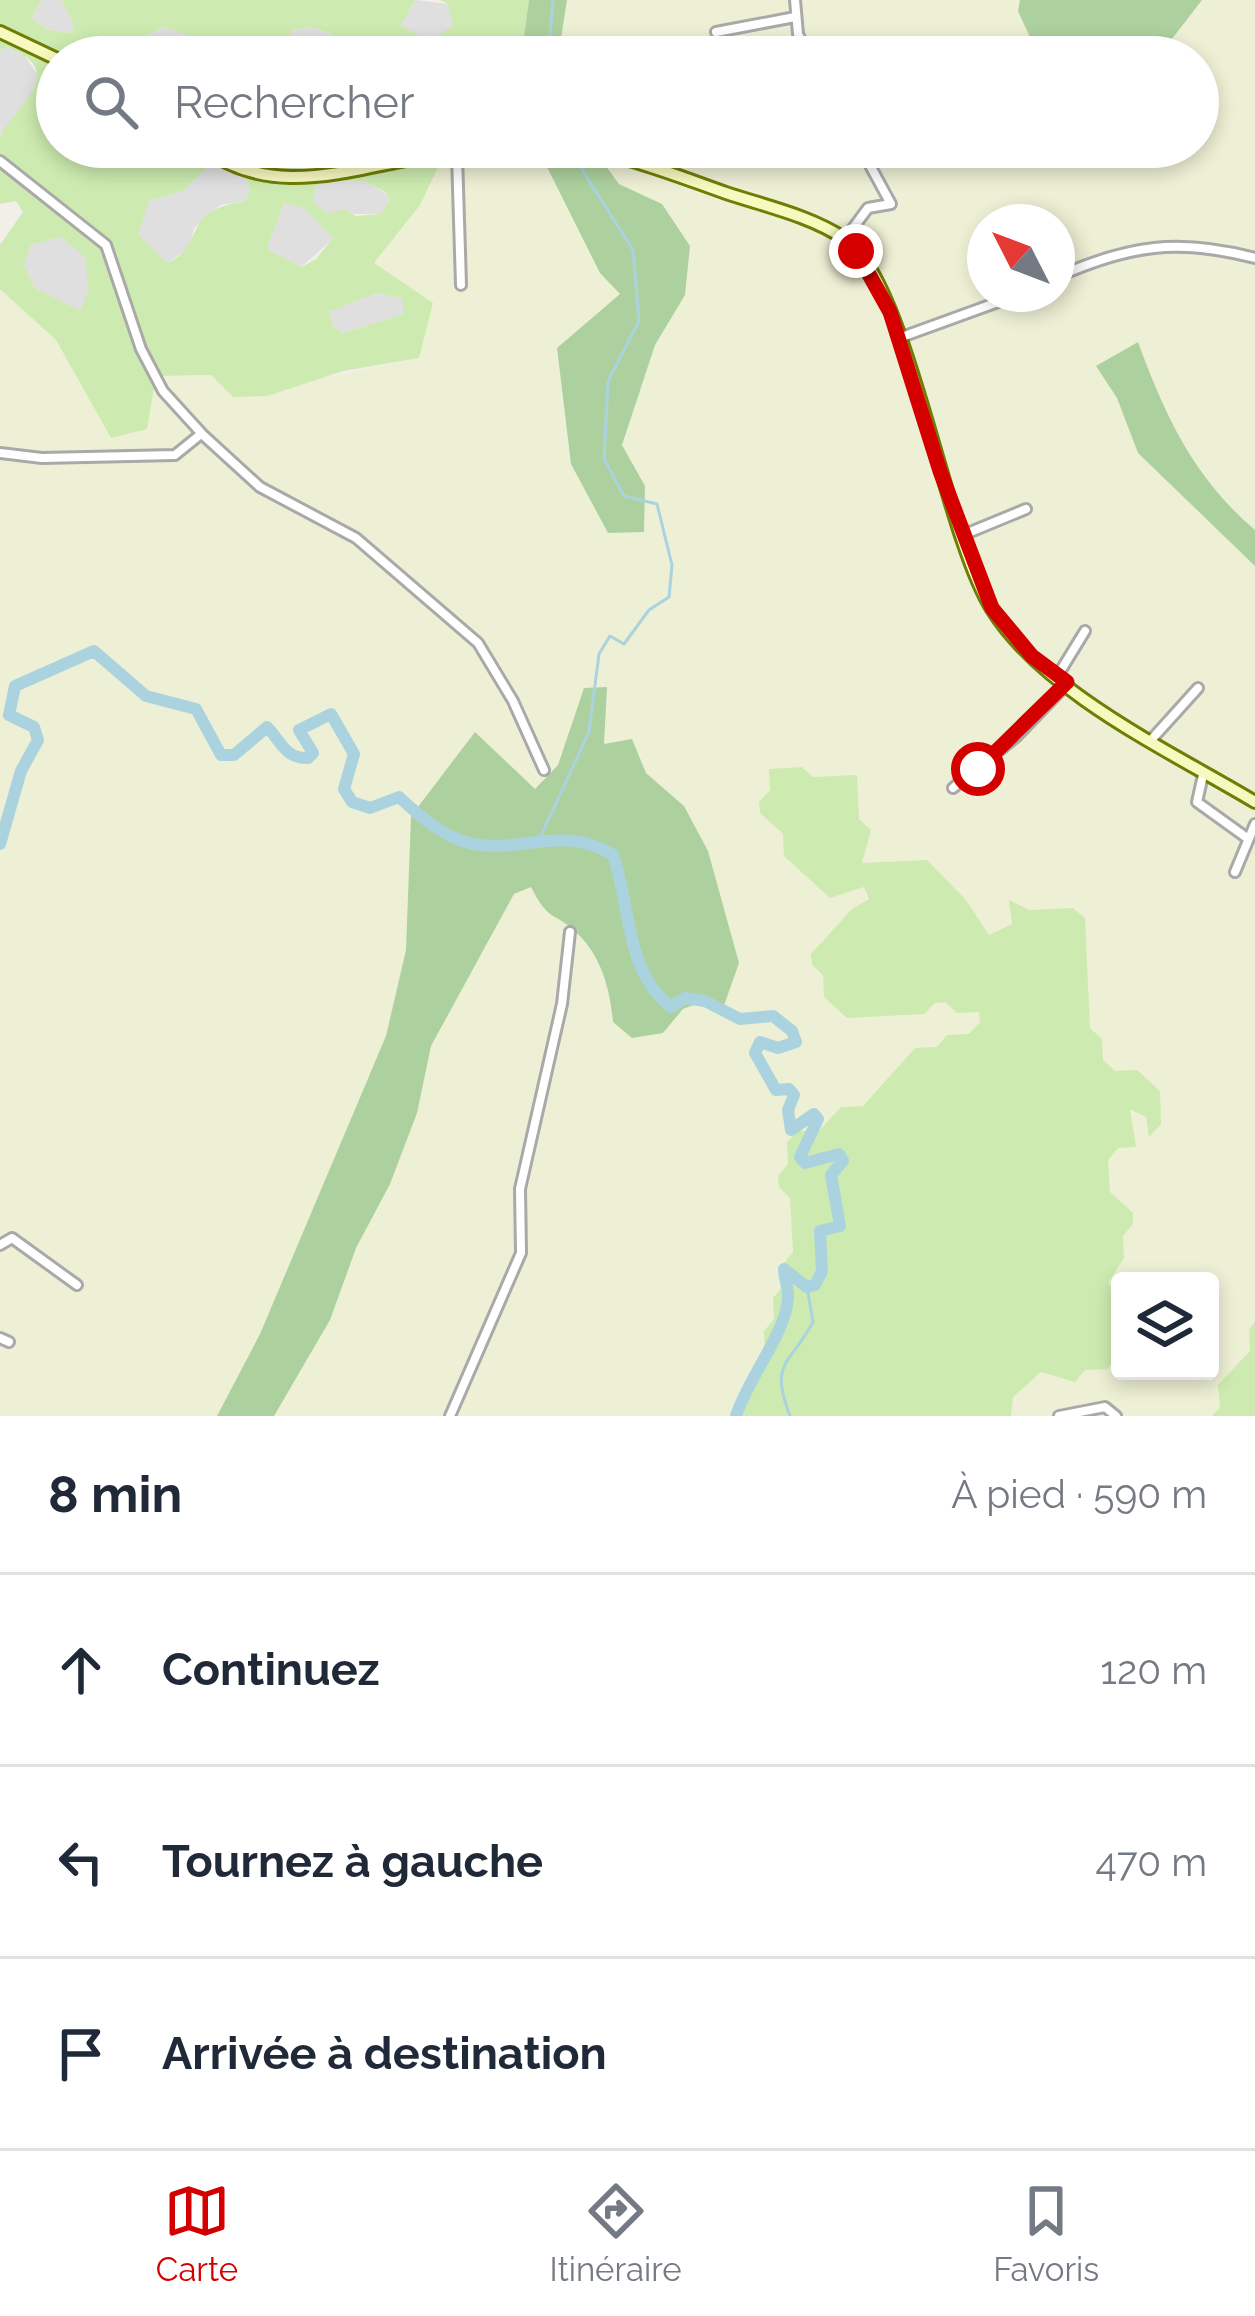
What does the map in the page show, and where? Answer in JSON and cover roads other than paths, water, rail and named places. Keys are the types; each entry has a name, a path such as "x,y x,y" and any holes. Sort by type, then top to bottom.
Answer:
{"street":[{"path":"795,0 802,36"},
{"path":"716,32 795,17"},
{"path":"0,32 36,48"},
{"path":"0,161 106,245 141,349 163,391 202,434 260,487 356,538 454,617 478,643 513,700 544,770"},
{"path":"236,168 284,179 385,168"},
{"path":"458,168 460,285"},
{"path":"651,168 813,223 845,239 876,281 899,338 963,535 992,608 1032,656 1063,679 1203,776 1255,802"},
{"path":"845,239 868,208 891,204 871,168"},
{"path":"1075,270 1131,248 1162,244 1255,258"},
{"path":"899,338 971,312"},
{"path":"0,453 42,458 175,454 202,434"},
{"path":"963,535 1026,509"},
{"path":"953,788 1017,736 1063,679 1085,631"},
{"path":"1152,739 1198,688"},
{"path":"1203,776 1198,802 1251,840"},
{"path":"1235,872 1255,824"},
{"path":"450,1416 521,1253 520,1189 562,1004 570,932"},
{"path":"0,1245 13,1238 77,1286"},
{"path":"1059,1416 1105,1407 1116,1416"}],"waterway":[{"path":"550,36 553,0"},
{"path":"539,840 589,732 599,654 610,636 624,644 649,610 669,597 672,565 657,504 624,496 604,459 608,381 639,321 633,250 581,168"},
{"path":"0,844 21,771 38,740 34,727 9,715 15,686 94,651 146,696 196,709 221,755 234,755 267,727 289,752 308,758 313,753 299,730 331,714 354,754 344,789 352,802 370,808 399,797 462,841 501,846 574,841 613,855 637,957 656,993 671,1007 685,998 705,1001 740,1019 773,1016 792,1031 796,1042 778,1048 760,1042 755,1053 776,1090 789,1089 794,1095 788,1110 791,1130 814,1114 818,1119 800,1157 805,1163 839,1154 843,1161 831,1175 840,1226 820,1231 822,1271 815,1285 807,1287 784,1269 786,1312 736,1416"},
{"path":"790,1416 782,1374 813,1322 807,1287"}]}
